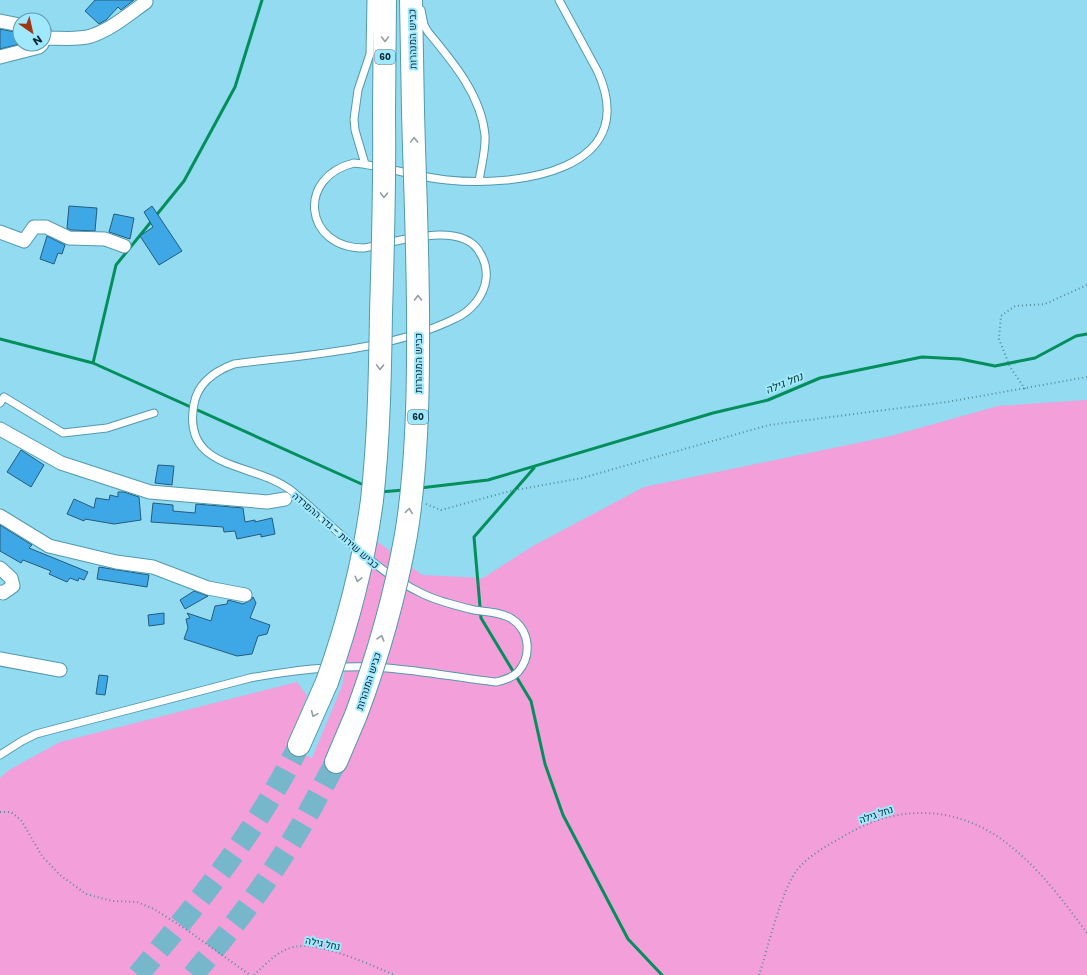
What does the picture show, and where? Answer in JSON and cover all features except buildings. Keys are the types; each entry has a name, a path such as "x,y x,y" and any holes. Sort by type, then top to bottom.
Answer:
{"highway":[{"name":"60","path":"299,745 327,682 354,595 365,544 372,499 378,423 380,367 385,0"},
{"name":"כביש המנהרות","path":"336,762 356,715 371,674 391,605 406,535 413,484 418,415 418,326 413,111 416,1"}],"street":[{"path":"52,39 91,36 118,22 146,2"},
{"path":"0,21 12,23"},
{"path":"0,57 20,52"},
{"path":"0,232 24,240 34,227 46,226 70,238 105,239 124,246"},
{"path":"0,429 61,463 150,492 267,502 285,499"},
{"path":"0,516 49,546 116,562 153,567 208,588 244,595"},
{"path":"0,568 11,578 13,586 3,593 0,592"},
{"path":"0,658 60,670"}],"lane":[{"path":"365,164 355,130 354,119 358,90 370,54 371,0"},
{"name":"כביש שירות - גדר ההפרדה","path":"0,754 36,734 274,673 302,670 386,667 496,682 510,678 518,672 528,653 527,643 524,633 512,618 500,614 453,605 424,594 393,578 374,564 291,490 268,478 227,464 208,454 200,445 194,432 192,415 195,400 200,388 216,371 234,364 345,349 397,340 456,318 466,312 476,302 482,292 486,279 486,268 484,259 477,248 468,240 457,236 442,234 364,248 352,248 338,244 324,233 315,216 314,204 316,194 321,184 331,173 343,166 354,163 446,180 479,181 524,179 540,175 576,161 600,140 606,116 606,99 603,84 559,0"},
{"path":"416,1 424,25 428,32 466,81 483,123 485,137 479,181"},
{"path":"0,403 4,398 63,433 107,428 154,413"}],"path":[{"path":"1025,389 1010,367 999,339 1001,316 1015,306 1044,304 1087,285"},
{"path":"422,502 441,510 510,491 582,478 769,425 947,402 1087,377"},
{"path":"0,812 11,812 21,820 42,856 60,875 86,894 112,901 137,902 154,909 187,930 250,975"},
{"name":"נחל גילה","path":"759,975 785,894 796,871 815,853 861,827 898,814 922,812 944,815 969,823 991,833 1008,844 1025,859 1062,900 1087,933"},
{"name":"נחל גילה","path":"254,975 276,955 294,947 306,946 338,953 396,975"}],"shaded area":[{"path":"1087,400 1087,975 0,975 0,778 9,770 60,742 297,682 307,696 287,748 312,758 342,686 370,536 422,575 483,578 533,546 644,487 891,436 998,406"}],"waterway":[{"path":"93,363 116,265 184,181 235,87 262,0"},
{"name":"נחל גילה","path":"420,488 488,480 713,413 768,400 820,378 922,357 960,359 995,366 1035,358 1076,336 1087,334"},
{"path":"0,339 93,363 366,486"},
{"path":"534,468 474,537 481,618 531,701 545,764 563,815 628,939 662,975"},
{"path":"380,492 404,490"}],"tunnel":[{"path":"138,975 183,921 226,865 265,807 299,745"},
{"path":"193,975 240,917 273,871 304,821 336,762"}]}
